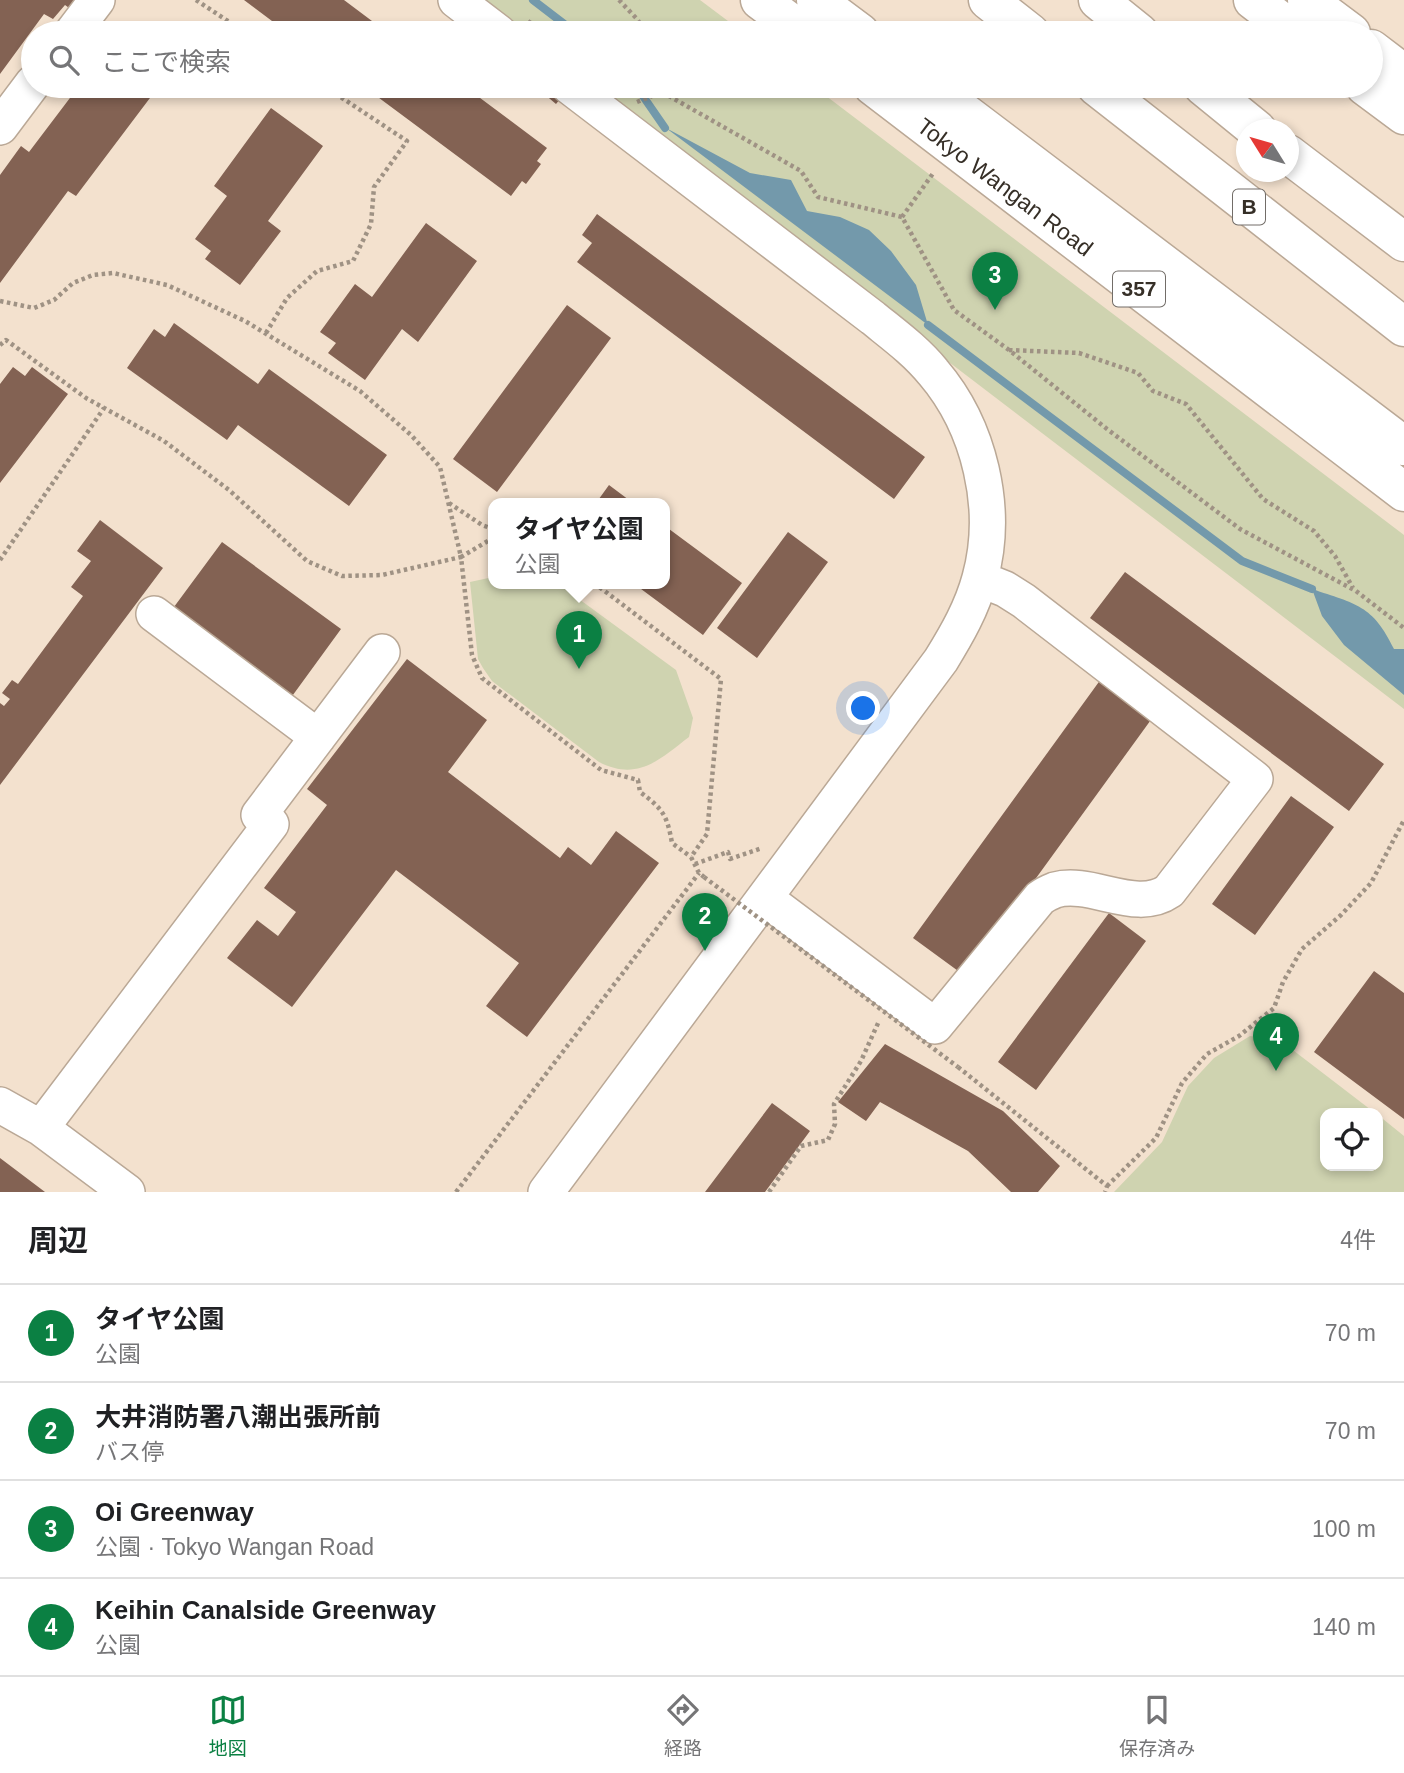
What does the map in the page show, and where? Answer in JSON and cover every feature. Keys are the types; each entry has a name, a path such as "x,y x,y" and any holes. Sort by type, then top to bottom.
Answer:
{"highway":[{"path":"760,0 788,21"},
{"path":"816,0 844,21"},
{"path":"988,0 1015,21"},
{"path":"1098,0 1124,21"},
{"path":"1253,0 1280,21"},
{"path":"1307,0 1334,21"},
{"path":"1383,57 1404,74"},
{"name":"Tokyo Wangan Road","path":"889,98 1404,492"},
{"path":"945,98 1404,446"},
{"name":"B","path":"1111,98 1404,327"},
{"path":"1218,98 1244,119"},
{"path":"1381,98 1404,116"},
{"path":"928,128 1114,226"},
{"path":"1299,150 1404,218"},
{"path":"1299,162 1404,242"}],"street":[{"path":"81,21 97,0"},
{"path":"456,0 483,21"},
{"path":"0,127 22,98"},
{"path":"546,1192 942,660 964,620 980,579 987,526 981,467 975,447 958,408 935,373 873,318 585,98"},
{"path":"766,899 935,1026 1040,898 1056,890 1080,889 1147,900 1159,898 1169,891 1255,779 1024,601 1005,589 980,579"},
{"path":"154,614 318,737"},
{"path":"41,1128 271,824 259,815 382,652"},
{"path":"0,1105 41,1128 127,1192"}],"path":[{"path":"196,0 228,21"},
{"path":"620,0 638,21"},
{"path":"266,333 287,298 317,271 353,261 371,224 374,187 407,141 342,98"},
{"path":"633,103 643,98"},
{"path":"676,98 801,171 817,197 902,216 954,310 1009,349 1107,429 1240,529 1356,591 1404,628"},
{"path":"902,216 935,170"},
{"path":"0,301 33,308 54,300 72,284 93,275 113,273 167,285 266,333 360,391 411,435 440,467 461,557 472,655 482,678 601,770 638,780 640,792 659,805 668,820 672,843 691,857 699,873 958,1067 1106,1189 1157,1138 1182,1083 1207,1054 1239,1036 1274,1008 1283,982 1302,949 1341,915 1371,883 1404,820"},
{"path":"0,345 6,340 86,398 164,441 229,490 307,561 342,576 382,575 461,557 488,541"},
{"path":"1009,349 1079,353 1138,373 1153,391 1186,404 1263,499 1314,531 1335,556 1345,578 1356,591"},
{"path":"0,560 104,408"},
{"path":"448,503 488,527"},
{"path":"602,589 721,679 707,834 691,857"},
{"path":"695,864 728,852 730,859 761,847"},
{"path":"456,1192 699,873"},
{"path":"769,1192 800,1146 828,1140 835,1124 834,1104 861,1061 883,1011"}],"green space":[{"path":"474,0 700,0 728,21 502,21"},
{"path":"603,98 829,98 1404,535 1404,709"},
{"path":"488,578 488,589 565,589 676,670 693,718 689,737 658,760 637,769 613,768 599,762 492,681 478,659 470,582"},
{"path":"1264,1028 1368,1108 1320,1108 1320,1171 1383,1171 1383,1119 1404,1136 1404,1192 1114,1192 1162,1142 1188,1086 1214,1058 1250,1036 1257,1037"}],"water":[{"path":"666,128 750,173 791,180 807,211 840,217 869,230 891,251 916,285 928,325"},
{"path":"1312,589 1362,608 1379,623 1394,649 1404,649 1404,695 1344,645 1322,616"}],"building":[{"path":"0,0 80,0 72,10 65,5 53,19 44,14 39,21 21,21 21,45 0,74"},
{"path":"244,0 344,0 372,21 272,21"},
{"path":"70,98 150,98 76,196 68,191 0,283 0,175 21,146 29,152"},
{"path":"379,98 480,98 547,148 537,161 541,164 526,184 522,181 511,196"},
{"path":"549,98 560,99 556,104"},
{"path":"271,108 323,146 268,221 281,231 240,285 205,259 211,251 195,239 227,196 214,186"},
{"path":"597,214 925,457 894,499 577,262 592,243 582,235"},
{"path":"426,223 477,261 418,342 402,329 365,380 328,353 336,343 320,332 355,284 372,297"},
{"path":"567,305 611,338 497,492 453,459"},
{"path":"174,323 258,384 269,369 387,455 349,506 238,425 227,440 127,368 154,329 165,337"},
{"path":"13,367 25,376 32,367 68,394 0,483 0,384"},
{"path":"609,485 626,498 600,498"},
{"path":"100,520 163,568 0,785 0,703 4,706 10,699 2,693 12,680 18,684 83,596 71,587 91,561 77,551"},
{"path":"670,530 742,583 703,635 641,589 670,589"},
{"path":"788,532 828,562 757,658 717,628"},
{"path":"222,542 341,629 290,699 171,611"},
{"path":"1125,572 1384,764 1349,811 1090,618"},
{"path":"407,659 487,720 448,772 560,858 568,847 591,865 616,831 659,863 527,1037 486,1006 519,963 396,870 292,1007 227,958 257,920 278,936 296,912 264,888 327,805 307,789"},
{"path":"1101,679 1153,717 965,976 913,938"},
{"path":"1291,796 1334,827 1255,935 1212,904"},
{"path":"1109,913 1146,941 1036,1090 998,1062"},
{"path":"1374,971 1404,993 1404,1119 1314,1052"},
{"path":"885,1044 1003,1111 1060,1166 1038,1192 1011,1192 968,1151 880,1102 866,1121 838,1102"},
{"path":"772,1103 810,1131 765,1192 705,1192"},
{"path":"0,1158 45,1192 0,1192"}],"waterway":[{"path":"533,0 560,21"},
{"path":"644,98 665,128"},
{"path":"928,325 1242,561 1312,589"}],"place":[{"name":"Oi Greenway","path":"995,310"},
{"name":"タイヤ公園","path":"579,669"},
{"name":"大井消防署八潮出張所前","path":"705,951"},
{"name":"Keihin Canalside Greenway","path":"1276,1071"}]}
